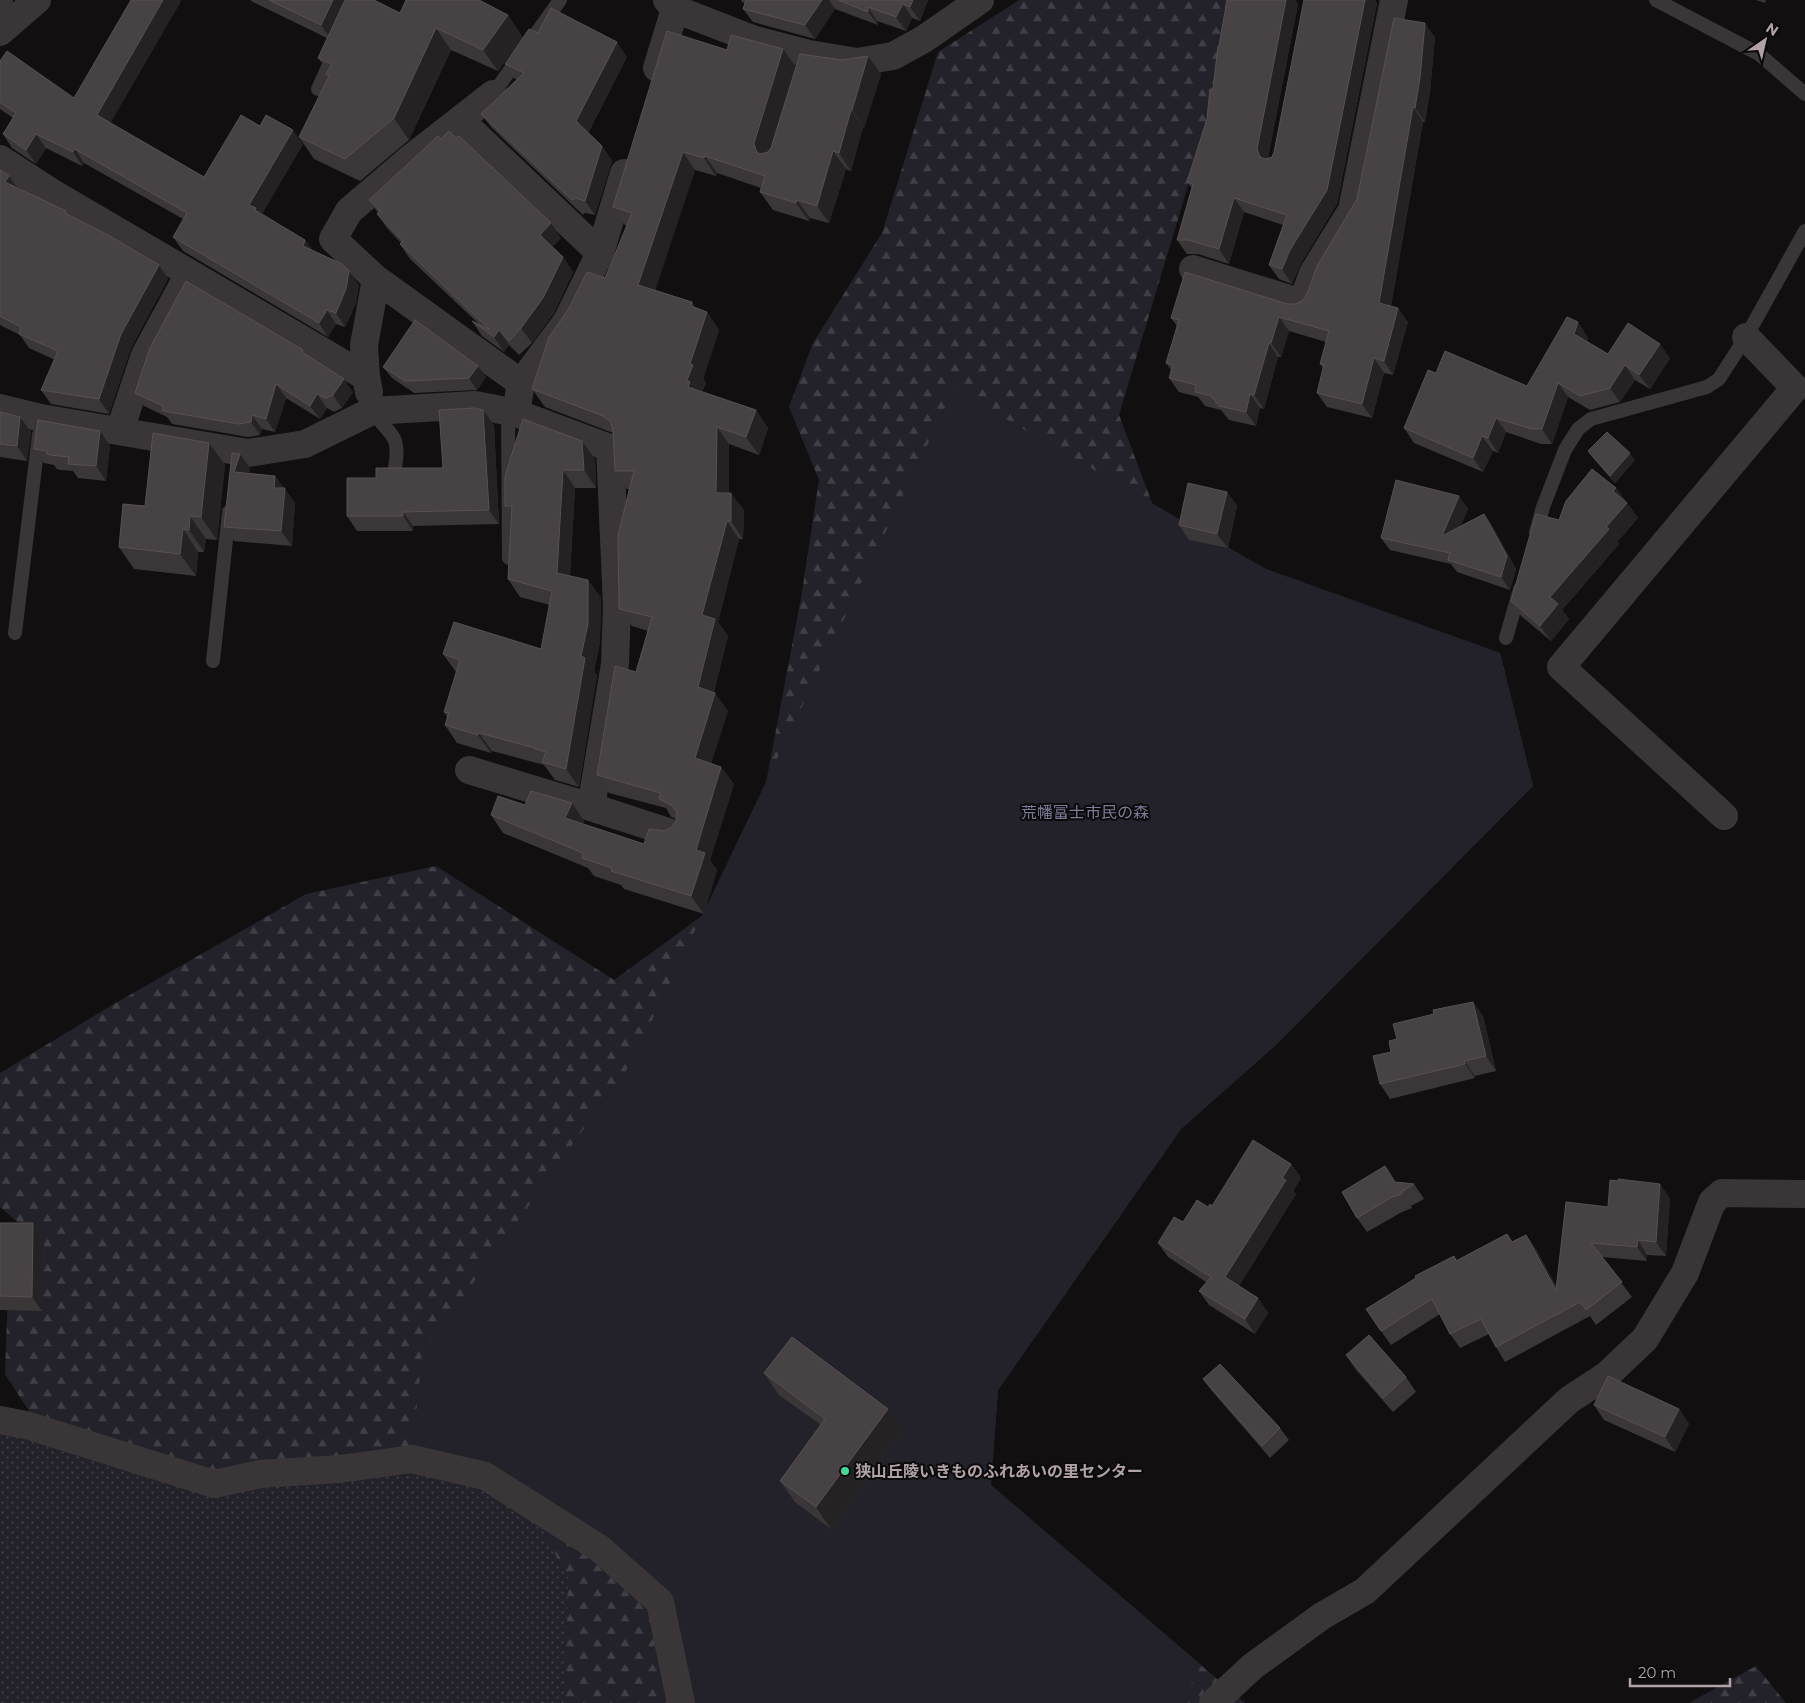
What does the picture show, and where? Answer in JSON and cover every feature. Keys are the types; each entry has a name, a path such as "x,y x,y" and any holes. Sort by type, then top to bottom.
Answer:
{"street":[{"path":"0,32 37,0"},
{"path":"1193,269 1302,303 1313,273 1352,210 1394,0"},
{"path":"649,93 671,4 709,10 755,40 808,59 857,62 893,56 924,39 975,1"},
{"path":"493,94 411,158 349,211 332,239 376,279 521,382"},
{"path":"460,120 600,253"},
{"path":"512,412 521,382 567,321 600,253 632,150"},
{"path":"0,159 51,192 366,378"},
{"path":"120,430 146,355 189,274"},
{"path":"372,411 366,378 364,345 376,279"},
{"path":"1724,816 1561,667 1795,388 1746,337"},
{"path":"0,408 41,418 120,430 235,455 305,444 372,411 475,405 512,412 610,448 617,616 614,664 591,807"},
{"path":"469,770 674,834"},
{"path":"1213,1703 1253,1666 1322,1616 1365,1591 1569,1400 1607,1375 1645,1339 1685,1273 1712,1202 1722,1194 1805,1194"},
{"path":"0,1420 26,1425 214,1484 260,1474 340,1469 412,1459 485,1476 599,1548 660,1602 681,1703"}],"lane":[{"path":"0,10 6,0"},
{"path":"493,94 560,0"},
{"path":"1656,0 1759,54 1805,94"},
{"path":"318,89 339,45"},
{"path":"1532,545 1553,480 1565,450 1578,428 1591,419 1707,387 1719,378 1746,337 1805,231"},
{"path":"372,411 394,438 398,451 395,468"},
{"path":"508,558 512,412"},
{"path":"16,633 41,418"},
{"path":"213,661 230,498"},
{"path":"1506,638 1524,573"}],"green space":[{"name":"荒幡富士市民の森","path":"1019,0 1244,0 1119,415 1163,532 1500,653 1533,786 1276,1045 1181,1129 998,1390 991,1485 1245,1703 565,1703 568,1578 505,1459 312,1484 203,1470 36,1422 5,1374 8,1290 21,1225 0,1207 0,1073 107,1008 306,894 436,866 614,980 747,883 801,598 819,480 789,407 813,343 882,233 938,52"},
{"name":"荒幡富士市民の森","path":"954,389 1266,569 1500,653 1533,786 1276,1045 1181,1129 998,1390 991,1485 1201,1665 1181,1703 681,1703 660,1602 485,1476 412,1459 422,1354 632,1062"},
{"path":"0,1420 340,1469 485,1476 599,1548 681,1703 0,1703"},
{"path":"1756,1666 1786,1703 1689,1703"}],"building":[{"path":"131,0 163,0 97,115 204,177 241,115 260,126 266,115 293,130 249,205 305,240 303,246 342,264 349,271 346,289 336,313 327,310 319,323 173,237 187,213 75,149 73,152 36,134 26,150 3,134 16,113 0,102 0,61 7,51 74,98"},
{"path":"269,0 333,0 321,25"},
{"path":"345,0 374,0 400,13 406,0 479,0 508,15 483,50 436,28 394,118 345,159 299,137 329,76 326,74 332,64 318,58"},
{"path":"746,0 822,0 805,25 743,9"},
{"path":"838,0 913,0 910,7 903,4 896,17 868,7 868,12"},
{"path":"1227,0 1286,0 1257,149 1260,157 1265,159 1272,157 1274,152 1304,0 1365,0 1327,190 1290,250 1282,269 1269,265 1287,215 1234,198 1219,249 1188,240 1177,240 1193,184 1187,182 1207,119 1210,89 1213,89 1218,46"},
{"path":"551,8 617,42 576,121 602,146 585,201 575,198 572,200 481,114 524,73 505,64 529,29 538,33"},
{"path":"1394,18 1425,23 1420,78 1415,108 1413,107 1379,303 1398,308 1384,361 1374,358 1362,404 1317,393 1324,364 1320,364 1329,331 1279,317 1271,343 1269,343 1254,395 1250,394 1246,412 1219,406 1211,396 1195,392 1196,385 1169,378 1173,365 1166,363 1179,320 1171,318 1185,272 1287,304 1296,304 1303,300 1317,266 1357,199"},
{"path":"667,31 727,50 731,35 783,49 754,143 756,151 760,154 768,152 771,148 800,54 842,60 868,56 839,153 833,151 817,206 797,200 796,203 760,192 765,176 705,156 704,158 683,152 638,285 692,302 691,306 707,312 690,364 693,365 687,380 690,382 688,387 756,410 746,437 717,427 716,493 731,493 731,521 727,521 702,615 715,619 698,687 715,693 695,758 721,767 696,850 705,853 691,896 611,871 612,868 582,858 583,853 491,815 498,796 525,805 531,791 572,803 565,818 644,844 649,829 665,831 672,827 676,821 677,812 673,806 659,799 661,793 597,775 615,666 636,672 652,617 619,609 618,535 634,471 615,471 613,430 610,421 603,416 532,389 549,337 568,310 587,272 605,278 632,213 613,207"},
{"path":"449,131 456,138 459,136 551,223 540,235 563,257 543,298 509,341 499,330 494,337 472,321 490,330 400,244 403,241 377,214 380,211 369,200 438,136 441,139"},
{"path":"0,170 9,176 5,182 66,211 65,213 108,235 159,265 121,334 99,399 41,390 58,351 19,334 21,327 0,316"},
{"path":"186,281 303,350 302,352 344,379 333,395 325,398 317,394 310,406 276,384 266,419 252,415 251,422 239,424 163,411 163,406 135,393 150,348"},
{"path":"1567,317 1578,322 1574,334 1608,354 1628,323 1660,344 1639,375 1625,365 1610,388 1580,396 1558,383 1542,429 1531,429 1496,418 1488,438 1482,436 1473,458 1404,428 1428,370 1436,373 1445,351 1527,386"},
{"path":"415,320 478,366 469,378 405,381 383,367"},
{"path":"474,408 483,410 489,510 403,512 403,516 347,516 347,478 376,478 376,468 443,468 439,410"},
{"path":"0,412 20,417 17,446 0,444"},
{"path":"523,419 582,441 584,470 563,470 557,573 588,580 588,624 581,656 585,658 566,769 542,762 546,752 535,748 479,733 478,735 445,725 449,713 444,712 460,660 443,654 454,622 541,649 552,591 508,579 512,506 505,506 505,476"},
{"path":"38,420 100,431 96,466 68,464 69,457 50,455 47,454 47,451 34,449"},
{"path":"1607,432 1630,453 1610,476 1588,451"},
{"path":"153,433 209,443 201,517 190,516 189,530 183,529 180,554 119,547 123,504 145,506"},
{"path":"232,453 240,454 234,472 275,476 274,488 285,488 281,531 224,527"},
{"path":"1592,469 1616,488 1613,491 1627,503 1606,527 1609,529 1550,597 1558,604 1540,626 1511,601 1536,514 1559,520 1566,501"},
{"path":"1396,480 1459,496 1442,536 1484,514 1507,556 1501,577 1448,560 1450,553 1381,538"},
{"path":"1188,483 1227,492 1217,534 1179,525"},
{"path":"1473,1002 1486,1056 1464,1061 1465,1064 1380,1084 1373,1056 1391,1052 1389,1041 1397,1039 1393,1024 1434,1014 1433,1010"},
{"path":"1253,1140 1291,1164 1282,1178 1286,1180 1225,1277 1258,1298 1245,1319 1199,1291 1211,1277 1158,1243 1174,1217 1183,1222 1197,1200 1208,1207 1210,1204 1212,1206"},
{"path":"1385,1166 1395,1182 1414,1184 1401,1192 1402,1194 1392,1197 1357,1218 1342,1192"},
{"path":"1618,1179 1660,1184 1656,1242 1638,1240 1637,1247 1591,1243 1622,1282 1586,1310 1580,1302 1496,1347 1481,1319 1450,1334 1432,1299 1381,1331 1366,1309 1416,1278 1415,1276 1454,1256 1456,1261 1507,1234 1512,1242 1526,1235 1556,1290 1566,1202 1608,1207 1610,1180 1618,1181"},
{"path":"0,1223 33,1223 32,1297 0,1296"},
{"path":"1369,1335 1406,1377 1383,1398 1346,1355"},
{"path":"792,1337 888,1409 816,1507 780,1481 825,1419 764,1373"},
{"path":"1220,1364 1280,1428 1262,1446 1203,1379"},
{"path":"1608,1376 1679,1409 1665,1437 1594,1405"}],"place":[{"name":"狭山丘陵いきものふれあいの里センター","path":"845,1471"}]}
